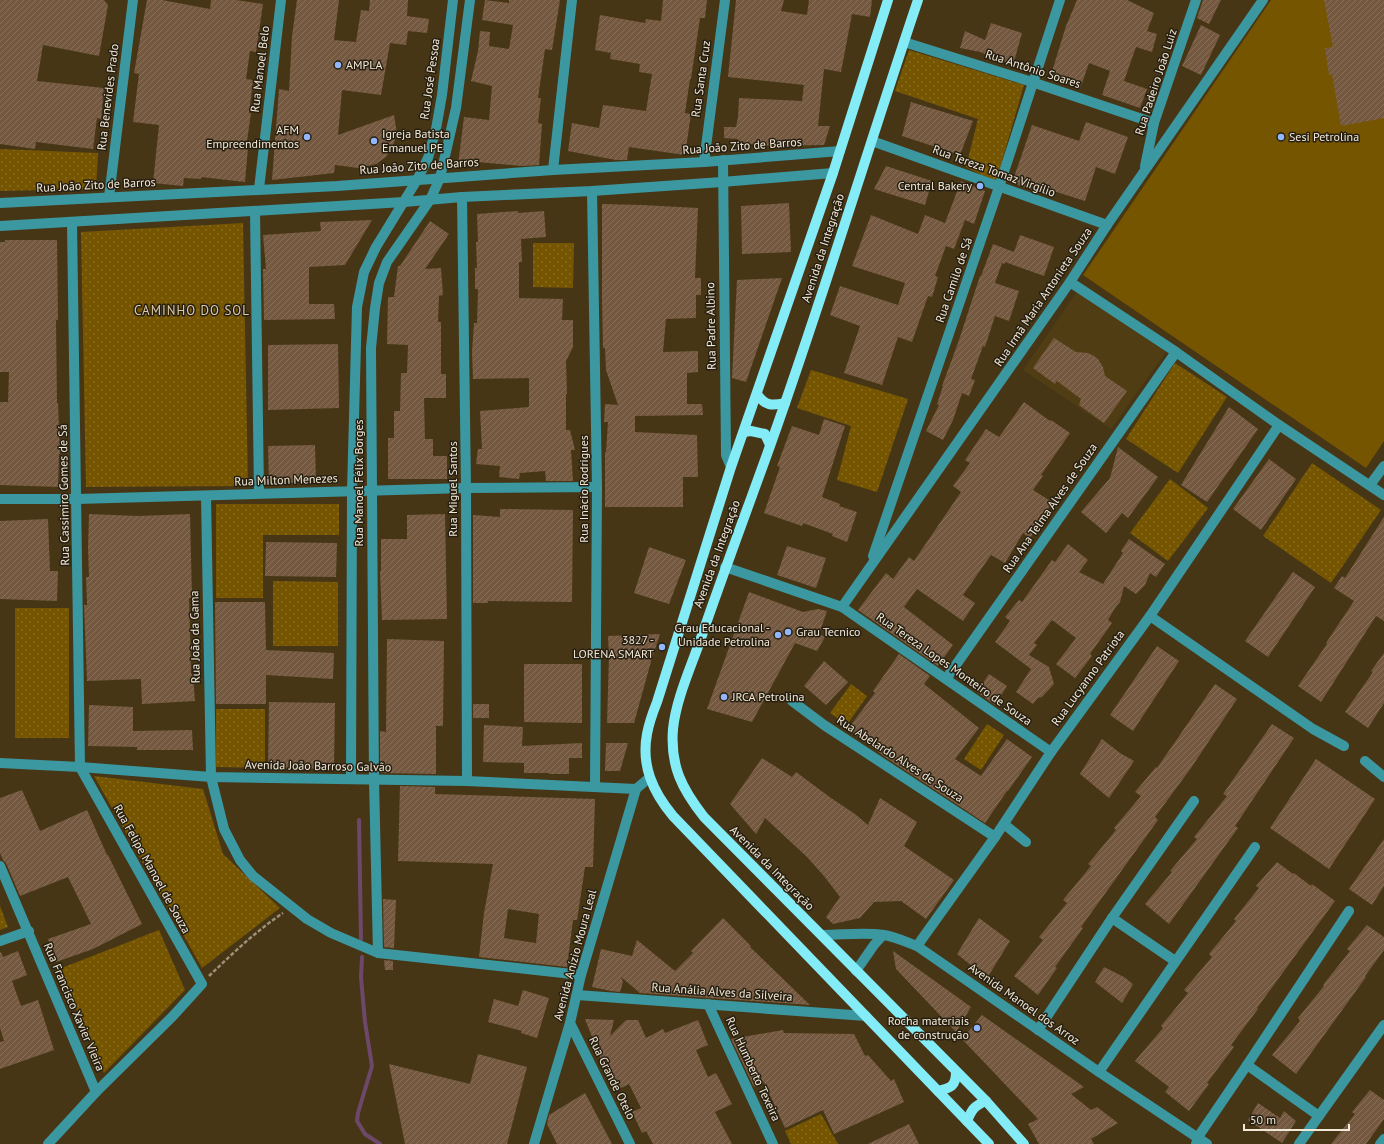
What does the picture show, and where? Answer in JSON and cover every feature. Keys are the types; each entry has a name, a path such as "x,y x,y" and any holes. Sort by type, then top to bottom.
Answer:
{"main road":[{"name":"Avenida da Integração","path":"888,0 833,173 731,467 647,734 645,762 649,778 660,799 673,816 989,1144"},
{"name":"Avenida da Integração","path":"918,0 785,404 725,567 680,699 673,728 673,750 682,787 704,817 986,1101 1024,1144"},
{"path":"757,394 761,400 770,405 774,406 785,404"},
{"path":"744,432 751,431 765,434 770,445"},
{"path":"938,1091 950,1088 954,1084 956,1080 956,1072"},
{"path":"967,1121 971,1110 986,1101"}],"street":[{"name":"Rua Benevides Prado","path":"109,196 133,0"},
{"name":"Rua Manoel Belo","path":"259,189 281,0"},
{"name":"Rua José Pessoa","path":"404,202 428,158 436,129 442,95 453,0"},
{"path":"430,200 440,178 456,108 470,0"},
{"path":"553,170 572,0"},
{"name":"Rua Santa Cruz","path":"704,162 725,0"},
{"name":"Rua Camilo de Sá","path":"869,567 999,187 1060,0"},
{"name":"Rua Padeiro João Luiz","path":"1144,172 1154,123 1196,0"},
{"name":"Rua Irmã Maria Antonieta Souza","path":"842,607 1070,282 1107,224 1263,0"},
{"name":"Rua Antônio Soares","path":"904,42 1032,82 1154,123"},
{"name":"Rua Tereza Tomaz Virgílio","path":"872,141 1107,224"},
{"name":"Rua João Zito de Barros","path":"0,203 417,180 840,152"},
{"name":"Rua Padre Albino","path":"723,160 722,182 726,455 731,467"},
{"path":"0,226 404,202 462,197 592,191 833,173"},
{"name":"Rua Inácio Rodrigues","path":"592,191 597,487 594,786"},
{"name":"Rua Miguel Santos","path":"462,197 466,488 467,780"},
{"name":"Rua Manoel Félix Borges","path":"378,954 374,780 371,348 379,283 388,262 430,200"},
{"name":"Rua Manoel Félix Borges","path":"351,779 352,491 356,307 364,272 376,247 404,202"},
{"path":"255,211 259,493"},
{"name":"Rua Cassimiro Gomes de Sá","path":"72,222 80,767"},
{"path":"1070,282 1176,352 1280,425 1384,495"},
{"name":"Rua Ana Telma Alves de Souza","path":"946,680 1176,352"},
{"name":"Rua Lucyanno Patriota","path":"917,946 1004,824 1051,752 1150,616 1280,425"},
{"path":"1370,485 1384,466"},
{"name":"Rua Milton Menezes","path":"0,499 206,496 259,493 466,488 597,487"},
{"name":"Rua João da Gama","path":"206,496 211,777"},
{"name":"Rua Tereza Lopes Monteiro de Souza","path":"725,567 842,607 1051,752"},
{"path":"1150,616 1313,729 1344,746"},
{"name":"Rua Abelardo Alves de Souza","path":"792,701 824,725 995,837"},
{"path":"1365,761 1384,777"},
{"name":"Avenida João Barroso Galvão","path":"0,763 80,767 211,777 467,780 636,789"},
{"name":"Rua Felipe Manoel de Souza","path":"80,767 202,984"},
{"path":"211,777 224,829 240,860 253,876 291,907 307,919 331,933 378,954 581,975"},
{"path":"636,789 649,778"},
{"name":"Avenida Anízio Moura Leal","path":"534,1144 570,1023 581,975 636,789"},
{"path":"1038,1030 1112,918 1194,801"},
{"path":"1004,824 1026,842"},
{"path":"1099,1072 1255,847"},
{"name":"Rua Francisco Xavier Vieira","path":"0,866 29,931 96,1092"},
{"path":"1197,1140 1349,911"},
{"path":"1112,918 1175,961"},
{"path":"0,941 29,931"},
{"name":"Avenida Manoel dos Arroz","path":"822,935 883,935 917,946 1197,1140 1207,1144"},
{"path":"856,971 874,945 883,935"},
{"path":"48,1144 96,1092 167,1022 202,984"},
{"name":"Rua Anália Alves da Silveira","path":"577,995 866,1016"},
{"name":"Rua Humberto Texeira","path":"708,1004 773,1144"},
{"name":"Rua Grande Otelo","path":"570,1023 630,1144"},
{"path":"1299,1144 1384,1025"},
{"path":"1247,1065 1319,1116"},
{"path":"1380,1144 1384,1140"}],"path":[{"path":"202,984 231,955 271,921 291,907"}],"shaded area":[{"name":"Sesi Petrolina","path":"1271,0 1384,0 1384,441 1366,468 1083,275"},
{"path":"909,50 1024,85 996,182 966,167 978,119 895,91"},
{"path":"0,149 98,153 96,189 0,191"},
{"path":"243,223 248,486 86,487 81,232"},
{"path":"533,243 574,243 573,288 533,287"},
{"path":"1077,292 1166,352 1111,429 1023,370"},
{"path":"1175,363 1227,397 1178,473 1126,439"},
{"path":"811,370 908,399 877,492 837,480 851,426 797,408"},
{"path":"1312,463 1381,510 1331,583 1263,536"},
{"path":"1170,479 1208,508 1168,561 1130,533"},
{"path":"216,504 339,504 339,535 263,535 263,598 216,598"},
{"path":"273,581 338,582 338,646 273,646"},
{"path":"15,608 69,608 69,738 15,738"},
{"path":"851,684 867,696 847,725 830,713"},
{"path":"216,709 265,709 265,768 216,767"},
{"path":"987,724 1004,735 981,770 964,759"},
{"path":"94,776 203,789 223,854 280,908 202,968"},
{"path":"0,906 8,927 0,930"},
{"path":"159,930 185,990 104,1073 59,969"},
{"path":"821,1114 838,1144 791,1144 785,1131"}],"building":[{"path":"0,0 104,0 108,5 99,56 43,45 37,81 104,88 101,119 97,118 93,149 36,142 35,149 0,144"},
{"path":"147,0 162,0 210,9 211,0 236,0 263,4 256,52 250,51 246,79 253,80 249,113 251,113 246,148 248,148 245,182 201,177 201,179 184,178 183,186 153,183 159,125 133,122 139,74 134,73"},
{"path":"297,0 339,0 334,40 356,42 361,10 369,11 370,0 408,0 407,16 429,19 427,33 408,31 406,45 390,43 381,95 342,90 338,135 394,115 397,134 392,148 386,157 376,164 358,168 335,165 334,173 272,180 279,89 289,91 292,36"},
{"path":"485,0 509,3 509,0 560,0 552,50 545,49 538,98 541,98 538,123 542,124 539,165 522,166 478,162 477,168 458,165 464,117 489,120 492,86 471,81 478,51 480,31 490,32 489,46 509,49 513,25 482,20"},
{"path":"663,0 707,0 705,18 700,18 685,113 691,114 685,155 629,147 627,160 616,160 568,151 572,123 599,128 603,105 646,111 652,74 639,72 640,64 610,59 611,53 595,50 600,15 645,23 646,19 661,21"},
{"path":"736,0 784,0 781,11 807,15 809,0 872,0 870,17 852,14 841,72 824,69 818,126 830,126 824,145 771,146 738,143 738,139 724,138 724,127 736,127 739,98 802,101 804,85 728,77"},
{"path":"1077,0 1127,0 1154,13 1147,31 1157,34 1152,52 1136,47 1124,81 1147,89 1140,108 1102,95 1110,71 1089,63 1080,89 1050,78 1066,26"},
{"path":"1203,0 1221,0 1209,24 1197,18"},
{"path":"1324,0 1384,0 1384,118 1341,126 1332,74 1329,75 1325,48 1333,47"},
{"path":"991,23 1022,33 1013,65 980,52 960,48 965,31 985,40"},
{"path":"1201,25 1220,35 1201,75 1182,66"},
{"path":"911,102 973,121 960,155 902,136"},
{"path":"1086,122 1128,137 1115,174 1096,167 1085,201 1047,189 1045,194 1012,183 1032,125 1079,141"},
{"path":"886,166 932,181 925,205 874,189"},
{"path":"961,181 985,191 974,224 965,220 954,249 946,246 935,276 938,277 932,297 928,296 912,342 898,337 882,385 844,373 860,326 830,315 840,286 898,305 905,283 852,266 871,215 918,234 925,215 945,223"},
{"path":"789,203 791,252 742,254 741,206"},
{"path":"602,204 698,208 695,278 701,278 701,295 696,295 696,318 666,319 663,352 698,351 698,372 687,373 687,404 702,404 703,415 635,416 635,432 697,435 698,477 683,477 683,507 605,507 605,452 608,422 604,422 605,404 618,405 606,370 605,348 603,348"},
{"path":"518,211 518,213 544,211 546,237 521,239 522,262 519,262 519,298 563,299 562,320 573,320 573,347 566,361 566,430 570,430 575,450 571,450 573,481 546,481 545,471 520,473 519,479 499,477 500,466 476,464 478,449 482,449 480,411 529,407 529,378 473,379 472,352 474,323 477,323 478,289 475,289 475,268 477,268 476,242 478,242 477,214"},
{"path":"372,220 345,265 309,267 309,304 334,304 335,319 264,320 263,269 266,269 263,235 321,231 320,222"},
{"path":"430,221 449,234 425,269 441,268 443,295 439,296 438,322 441,322 441,374 446,374 446,398 424,398 425,439 433,439 433,456 447,456 447,479 388,479 388,438 394,438 394,411 400,411 401,373 407,373 408,345 387,344 388,297 394,297 398,266 400,266"},
{"path":"1020,235 1054,247 1044,276 1005,262 1005,264 1002,263 995,283 1019,291 1009,321 995,316 985,347 983,346 971,379 975,380 969,396 962,393 953,420 943,440 926,431 939,405 937,404 942,386 980,276 993,244 1014,252"},
{"path":"5,240 57,240 57,403 60,454 58,487 0,485 0,402 8,402 9,372 0,372 0,242 5,242"},
{"path":"782,278 746,382 732,378 737,280"},
{"path":"1054,338 1076,352 1088,353 1094,356 1103,367 1105,376 1127,391 1104,423 1079,405 1081,399 1057,381 1055,384 1033,368"},
{"path":"338,344 339,408 268,410 268,345"},
{"path":"1024,402 1050,421 1051,420 1070,433 1041,475 1043,476 1033,490 1052,502 1030,538 1023,533 1005,563 991,555 963,595 975,603 963,621 917,589 904,607 953,645 938,666 858,610 886,573 893,579 909,557 914,561 961,492 953,486 970,463 965,460 986,429 999,437"},
{"path":"1229,407 1258,429 1207,502 1181,485"},
{"path":"824,419 845,426 822,497 840,504 839,506 857,512 847,542 832,536 833,534 803,523 802,526 764,513 780,467 777,466 792,426 819,435"},
{"path":"315,445 316,482 269,483 268,446"},
{"path":"1118,447 1158,477 1128,518 1122,513 1106,533 1081,512 1110,478"},
{"path":"1269,459 1296,479 1261,530 1233,509"},
{"path":"500,509 573,510 572,602 488,601 488,603 473,603 473,515 500,517"},
{"path":"89,514 138,516 190,514 192,598 189,598 191,674 193,674 195,701 142,704 141,679 87,681 84,605 87,605 86,577 89,577"},
{"path":"445,514 447,619 382,620 380,571 381,539 407,539 407,515"},
{"path":"1384,517 1384,621 1376,616 1321,702 1298,686 1354,601 1334,588 1342,576 1345,578"},
{"path":"48,519 50,571 58,571 57,601 0,599 0,521"},
{"path":"1129,539 1165,564 1156,577 1150,573 1145,585 1136,594 1124,586 1120,602 1108,620 1112,623 1090,654 1092,656 1075,678 1056,664 1076,638 1052,620 1034,643 1037,645 1029,655 1049,667 1054,684 1033,704 1016,692 1031,669 995,642 1010,621 1005,617 1019,600 1022,602 1052,560 1055,562 1068,544 1088,560 1079,572 1103,584 1123,553 1121,551"},
{"path":"266,542 337,543 336,577 265,576"},
{"path":"787,546 826,558 816,588 777,575"},
{"path":"649,547 686,560 669,604 634,593"},
{"path":"1293,572 1315,587 1268,657 1245,641"},
{"name":"Grau Tecnico","path":"749,592 803,612 818,609 827,611 819,634 825,637 817,651 795,643 752,722 707,709"},
{"path":"215,602 265,602 266,650 334,653 333,679 266,675 266,704 216,704"},
{"path":"660,634 634,723 607,723 609,656 608,636"},
{"path":"387,639 444,641 443,726 436,726 436,774 380,773 380,731 386,732"},
{"path":"1157,646 1179,661 1133,731 1110,715"},
{"path":"1384,653 1384,703 1368,728 1345,712 1373,672 1371,671"},
{"path":"899,654 930,676 924,684 979,728 955,759 981,776 1007,739 1032,757 985,823 885,757 848,729 875,693 873,691"},
{"path":"824,661 848,682 826,705 804,686"},
{"path":"524,664 582,664 582,723 524,722"},
{"path":"989,674 1007,686 995,705 977,692"},
{"path":"1215,684 1237,699 1191,768 1155,817 1158,820 1081,927 1083,928 1055,967 1057,968 1038,995 1014,976 1043,940 1039,937 1067,903 1063,900 1091,866 1088,864 1116,830 1114,828 1141,796 1135,792 1156,767 1157,768"},
{"path":"269,702 335,703 334,769 268,768"},
{"path":"473,704 489,704 489,718 473,718"},
{"path":"89,705 133,707 133,731 192,730 193,750 137,750 137,747 88,746"},
{"path":"1272,724 1294,738 1235,826 1238,828 1169,924 1145,904 1197,839 1194,837 1227,796 1223,794"},
{"path":"484,725 523,727 522,746 582,743 582,758 569,758 569,774 524,773 524,763 483,762"},
{"path":"1102,739 1120,753 1134,761 1109,798 1080,774"},
{"path":"606,743 628,743 620,771 605,771"},
{"path":"762,758 792,777 796,772 868,825 880,798 917,822 904,846 954,880 926,919 901,901 874,902 860,918 833,924 826,917 840,897 824,876 807,857 765,818 756,834 730,804"},
{"path":"1316,759 1375,799 1329,869 1270,828"},
{"path":"400,786 435,787 435,794 595,799 593,867 585,867 577,920 573,920 567,967 479,957 484,913 493,864 398,861","holes":["508,909 539,914 536,943 504,938"]},
{"path":"22,790 40,831 87,810 107,855 142,924 93,949 56,962 48,939 91,924 68,877 20,896 6,863 0,853 0,798"},
{"path":"1384,839 1384,886 1372,905 1349,889"},
{"path":"1277,862 1311,886 1312,884 1335,901 1231,1045 1234,1047 1207,1083 1209,1084 1189,1111 1165,1092 1169,1087 1135,1061 1163,1028 1161,1026 1188,993 1184,990 1212,957 1209,954 1236,921 1234,919 1259,888 1256,886"},
{"path":"383,899 396,900 394,948 384,947"},
{"path":"723,918 751,946 750,947 810,1005 640,993 621,977 623,982 620,992 592,987 601,949 632,956 637,940 675,971 693,953 691,951"},
{"path":"979,918 1010,941 987,978 957,954"},
{"path":"1367,925 1384,937 1384,950 1296,1074 1272,1055 1300,1021 1298,1018 1350,951 1347,949"},
{"path":"18,951 27,975 12,981 21,1006 38,1000 54,1050 0,1069 0,1042 4,1041 0,1028 0,953 1,952 3,957"},
{"path":"893,951 971,1007 956,1032 896,969"},
{"path":"384,960 393,961 393,970 385,970"},
{"path":"1104,967 1124,977 1133,984 1122,1003 1095,982"},
{"path":"523,990 549,998 537,1038 521,1033 522,1031 488,1022 494,999 518,1006"},
{"name":"Rocha materiais de construção","path":"982,1015 1084,1087 1071,1094 1091,1110 1097,1107 1118,1123 1091,1139 1094,1144 1039,1144 1028,1124 1038,1119 962,1039"},
{"path":"585,1019 614,1020 610,1036 626,1020 638,1020 646,1038 663,1029 665,1033 698,1020 708,1045 696,1050 708,1077 716,1073 732,1104 715,1112 732,1144 653,1144 646,1131 642,1133 632,1112 641,1108 629,1084 613,1092 602,1068 604,1067"},
{"path":"783,1030 784,1033 854,1034 865,1056 868,1055 891,1081 894,1079 904,1102 834,1134 823,1110 785,1128 764,1082 754,1087 731,1039"},
{"path":"478,1054 527,1067 507,1144 405,1144 389,1064 470,1084"},
{"path":"1370,1090 1384,1100 1384,1119 1366,1144 1331,1144 1355,1114 1352,1112"},
{"path":"585,1093 612,1144 557,1144 547,1124 549,1115"},
{"path":"1258,1103 1280,1118 1284,1111 1296,1121 1282,1143 1248,1120"},
{"path":"909,1124 919,1144 868,1144"}],"waterway":[{"path":"359,820 361,939"},
{"path":"362,957 361,977 365,1022 372,1066 357,1121 365,1134 380,1144"}],"place":[{"name":"AMPLA","path":"338,65"},
{"name":"AFM Empreendimentos","path":"307,137"},
{"name":"Sesi Petrolina","path":"1281,137"},
{"name":"Igreja Batista Emanuel PE","path":"374,141"},
{"name":"Central Bakery","path":"980,186"},
{"name":"Grau Tecnico","path":"788,632"},
{"name":"Grau Educacional - Unidade Petrolina","path":"778,635"},
{"name":"3827 - LORENA SMART","path":"662,647"},
{"name":"JRCA Petrolina","path":"724,697"},
{"name":"Rocha materiais de construção","path":"977,1028"}],"district":[{"name":"CAMINHO DO SOL","path":"192,310"}]}
